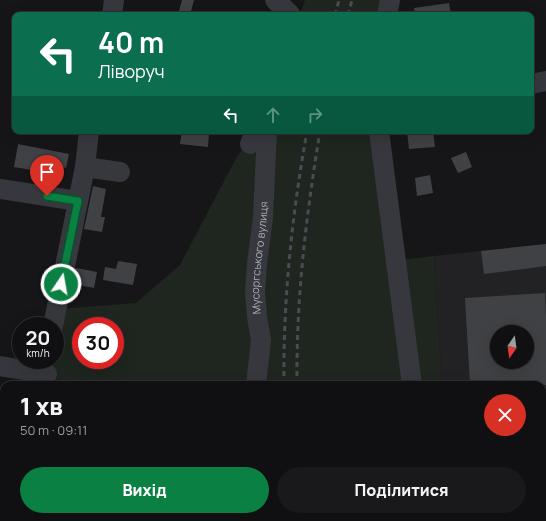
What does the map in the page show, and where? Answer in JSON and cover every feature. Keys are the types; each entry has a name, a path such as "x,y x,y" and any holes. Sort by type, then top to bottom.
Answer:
{"street":[{"path":"112,12 114,0"},
{"path":"275,0 293,10"},
{"path":"388,12 390,0"},
{"path":"534,83 546,81"},
{"path":"55,317 85,167 90,134"},
{"name":"Мусоргського вулиця","path":"256,381 261,340 255,291 263,217 267,134"},
{"path":"379,134 411,381"},
{"path":"85,167 120,172"},
{"path":"0,188 78,201"},
{"path":"0,366 47,373"}],"shaded area":[{"path":"305,0 384,0 382,12 301,12"},
{"path":"251,134 373,134 391,261 434,256 442,381 48,381 50,369 64,369 64,317 57,317 58,309 136,303 180,265 234,162"},
{"path":"546,244 546,381 442,381 434,256"}],"building":[{"path":"182,0 194,0 191,12 179,12"},
{"path":"449,3 450,12 415,12 414,8"},
{"path":"182,134 209,134 208,147 180,144"},
{"path":"407,134 433,134 435,147 409,149"},
{"path":"18,144 69,154 66,168 56,166 53,183 36,180 38,171 14,167"},
{"path":"466,152 472,167 458,173 451,158"},
{"path":"430,175 433,193 417,196 415,178"},
{"path":"93,186 106,189 101,217 105,217 102,232 84,229"},
{"path":"546,244 546,266 484,274 481,251"},
{"path":"118,261 137,264 133,285 103,280 105,267 116,269"},
{"path":"76,268 97,272 94,288 73,284"},
{"path":"545,293 546,381 470,381 465,298"}],"railway":[{"path":"336,12 339,0"},
{"path":"349,12 352,0"},
{"path":"284,381 287,289 297,194 307,134"},
{"path":"297,381 300,289 306,226 320,134"}],"route":[{"path":"47,196 78,201 61,284"}]}
